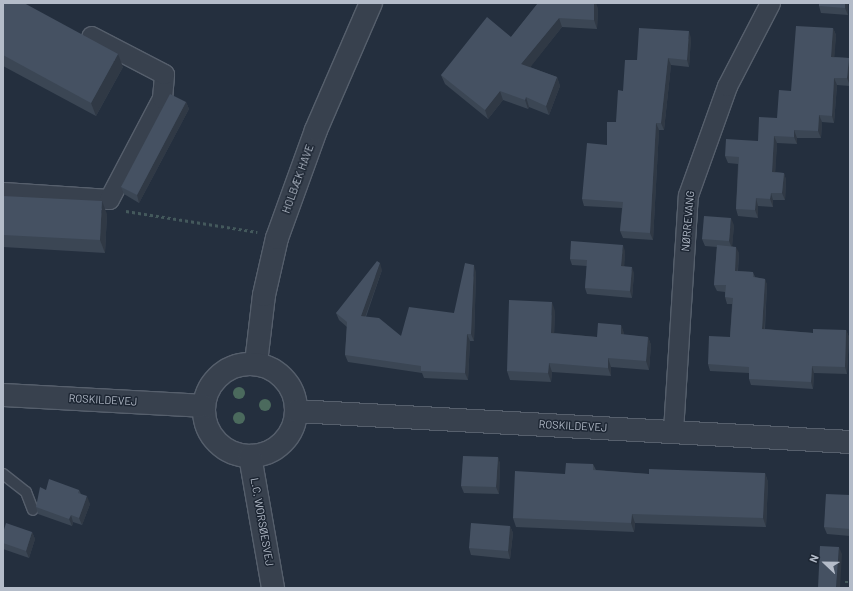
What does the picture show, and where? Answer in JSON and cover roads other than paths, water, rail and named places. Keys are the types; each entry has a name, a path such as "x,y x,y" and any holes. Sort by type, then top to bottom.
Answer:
{"street":[{"name":"HOLBÆK HAVE","path":"256,363 264,295 277,238 316,130 371,3"},
{"name":"NØRREVANG","path":"673,431 688,195 727,86 770,3"},
{"path":"3,192 109,199 162,98 164,74 91,36"},
{"path":"256,363 272,369 286,380 294,394 296,411 294,425 277,448 250,456 235,454 216,441 205,421 204,406 209,388 221,373 238,365 256,363"},
{"name":"ROSKILDEVEJ","path":"3,394 204,406"},
{"name":"ROSKILDEVEJ","path":"296,411 850,442"},
{"name":"L.C. WORSØESVEJ","path":"250,456 273,588"}],"lane":[{"path":"3,474 26,492 33,510"}]}
